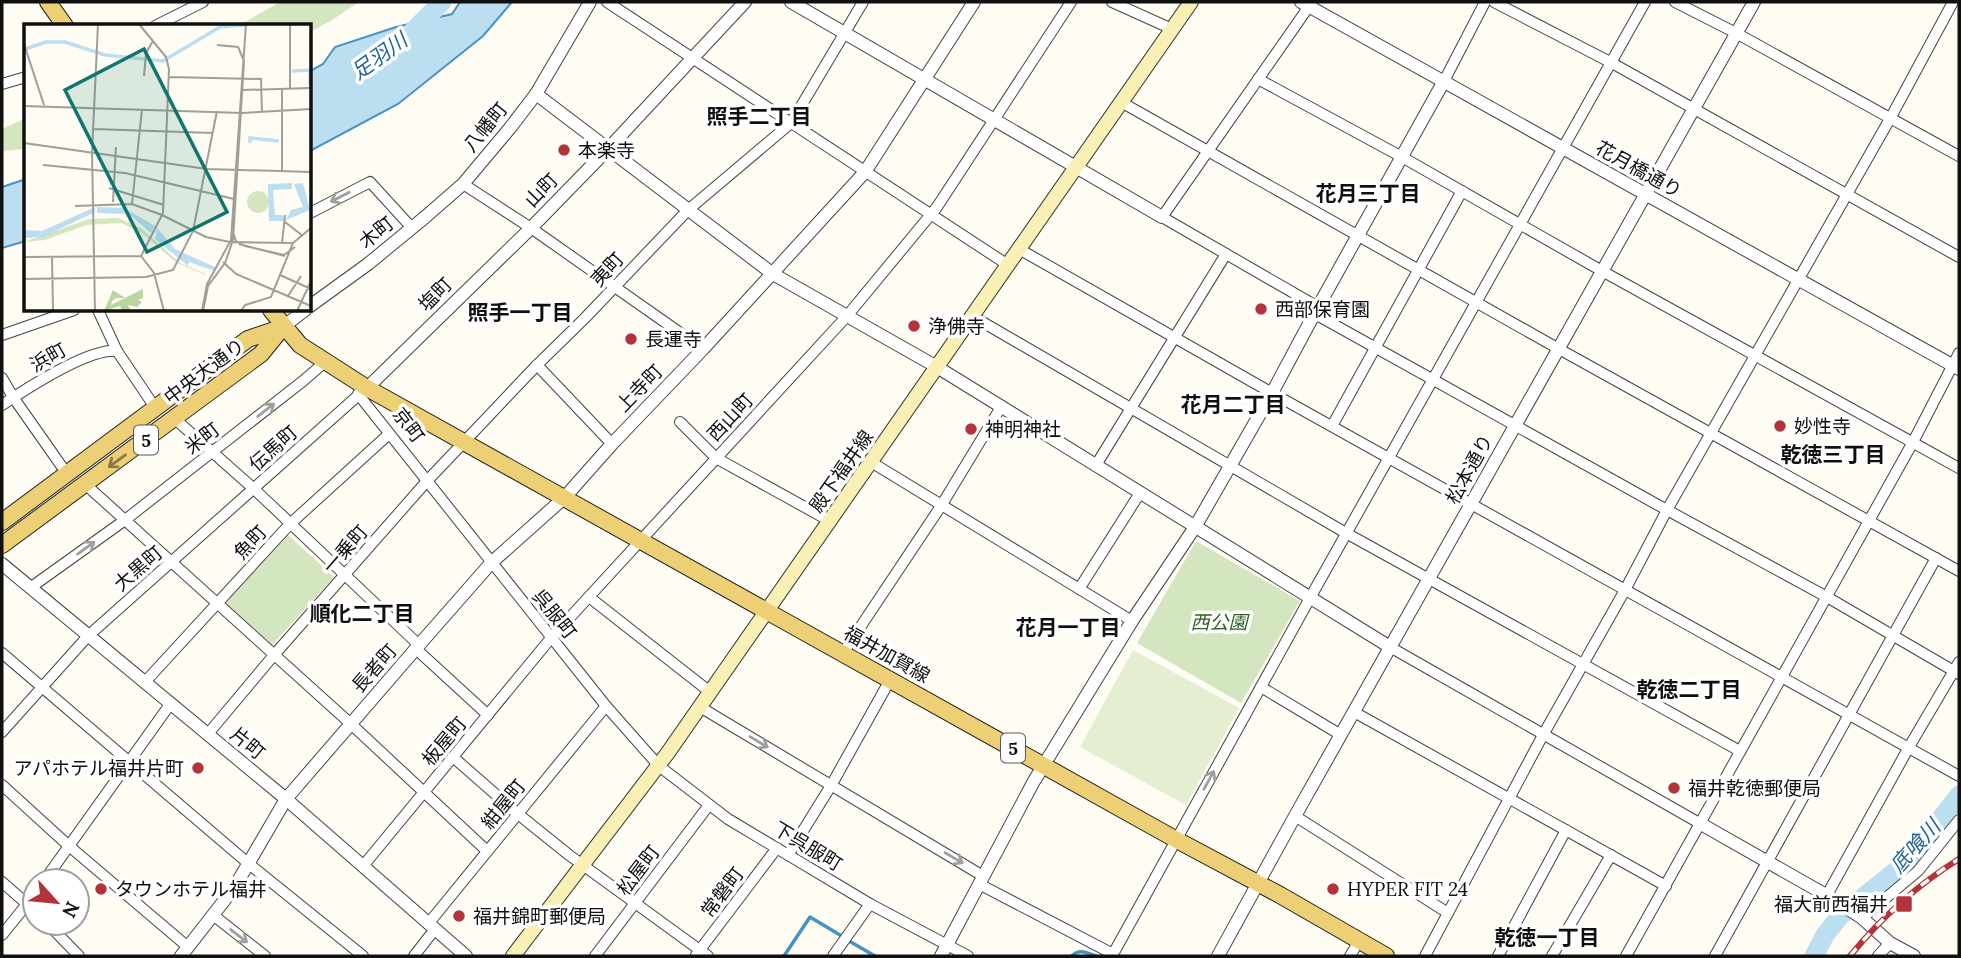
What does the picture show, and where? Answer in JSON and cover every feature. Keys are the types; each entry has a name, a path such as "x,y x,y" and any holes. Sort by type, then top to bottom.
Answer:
{"main road":[{"path":"48,2 64,24"},
{"name":"殿下福井線","path":"513,956 659,766 1191,2"},
{"name":"京町","path":"272,312 300,345 363,391"},
{"name":"中央大通り","path":"2,522 248,339 283,327"},
{"name":"中央大通り","path":"2,545 261,354 283,327"},
{"name":"福井加賀線","path":"363,391 565,497 1386,956"}],"street":[{"path":"159,24 203,2"},
{"name":"八幡町","path":"463,184 536,94 590,2"},
{"path":"607,2 1008,265"},
{"name":"山町","path":"531,228 745,2"},
{"path":"792,2 1226,254 1375,348 1893,636 1958,669 1909,747 1831,898"},
{"name":"夷町","path":"464,442 688,210 791,123 863,2"},
{"name":"上寺町","path":"491,563 565,497 865,172 974,2"},
{"name":"西山町","path":"551,638 847,316 937,207 1071,2"},
{"path":"1112,2 1172,29"},
{"path":"944,951 1044,765 1230,467 1485,2"},
{"path":"1494,2 1612,63 1959,257"},
{"path":"700,707 832,784 981,880 1113,955 1175,839 1645,2"},
{"path":"1675,2 1959,156"},
{"name":"松本通り","path":"1219,956 1754,2"},
{"path":"1425,956 1667,510 1891,117 1953,2"},
{"path":"1162,217 1307,3"},
{"name":"花月橋通り","path":"1307,3 1645,194 1957,363"},
{"path":"2,84 24,78"},
{"path":"1258,79 1959,468"},
{"path":"536,94 772,274 937,367 1391,647 1831,898 1860,917 1890,943 1914,956"},
{"path":"1121,102 1959,571"},
{"path":"312,212 370,182 412,228"},
{"path":"463,184 531,228 703,349"},
{"name":"木町","path":"312,305 368,264 463,184"},
{"path":"1332,426 1462,191"},
{"name":"塩町","path":"363,391 531,228"},
{"path":"1019,249 1625,590 1957,772"},
{"path":"1096,466 1226,254"},
{"path":"2,335 68,312"},
{"path":"99,312 117,351 156,409"},
{"path":"283,327 302,312"},
{"path":"972,316 1346,533 1740,751"},
{"name":"浜町","path":"2,405 83,357 109,350 117,351"},
{"name":"米町","path":"30,588 125,520 324,362"},
{"path":"1626,956 1957,363"},
{"path":"537,365 612,444"},
{"path":"2,378 67,474"},
{"name":"京町","path":"363,391 389,434 426,481"},
{"name":"伝馬町","path":"212,527 363,391"},
{"path":"843,653 941,506 1001,407"},
{"path":"175,419 345,575 488,715"},
{"path":"680,422 716,458 830,521"},
{"name":"魚町","path":"145,682 290,524 389,434"},
{"name":"一乗町","path":"207,735 426,481 464,442"},
{"path":"871,462 1132,621"},
{"name":"呉服町","path":"426,481 606,706 659,766 709,805"},
{"path":"85,484 487,851"},
{"path":"1079,589 1140,493"},
{"name":"大黒町","path":"2,732 88,636 212,527"},
{"path":"1715,956 1936,558"},
{"name":"長者町","path":"184,952 234,887 286,799 491,563"},
{"name":"片町","path":"2,564 286,799 466,956"},
{"path":"589,597 710,692"},
{"name":"板屋町","path":"363,866 551,638"},
{"path":"2,653 249,864 363,956"},
{"path":"788,855 832,784 890,680"},
{"path":"1261,687 1341,735"},
{"path":"54,867 171,703"},
{"name":"紺屋町","path":"414,956 432,926 487,851 606,706"},
{"path":"1354,712 1666,886"},
{"path":"453,757 583,866 701,954"},
{"path":"2,785 184,952"},
{"name":"下呉服町","path":"709,805 944,951 968,956"},
{"name":"松屋町","path":"595,956 709,805"},
{"path":"1295,817 1448,913"},
{"path":"1860,917 1919,872 1959,820"},
{"path":"1498,956 1566,830"},
{"name":"常磐町","path":"701,954 777,848"},
{"path":"1552,956 1611,855"},
{"path":"2,882 21,895"},
{"path":"833,956 870,904"},
{"path":"2,935 21,915"},
{"path":"212,915 265,956"},
{"path":"58,937 72,954"},
{"path":"1350,956 1359,941"},
{"path":"1878,956 1890,943"}],"green space":[{"path":"280,2 359,2 312,31 312,24 242,24"},
{"path":"24,119 24,149 2,151 2,129"},
{"path":"288,535 334,577 271,646 225,604"},
{"name":"西公園","path":"1196,541 1300,601 1241,703 1137,643"},
{"path":"1133,650 1239,708 1186,805 1080,747"}],"water":[{"path":"460,2 512,2 483,36 398,104 312,150 312,70 323,64 335,47 396,27 452,14"},
{"path":"24,180 24,242 2,248 2,187"}],"waterway":[{"name":"足羽川","path":"406,38 442,2"},
{"name":"底喰川","path":"1814,956 1825,935 1840,916 1907,862 1959,795"},
{"path":"784,956 810,917 840,935"},
{"path":"849,941 875,956"},
{"path":"1072,956 1080,952 1096,956"}],"railway":[{"path":"1850,956 1900,903 1959,859"}],"place":[{"name":"本楽寺","path":"564,150"},
{"name":"西部保育園","path":"1261,309"},
{"name":"浄佛寺","path":"914,326"},
{"name":"長運寺","path":"631,339"},
{"name":"妙性寺","path":"1780,426"},
{"name":"神明神社","path":"971,429"},
{"name":"アパホテル福井片町","path":"198,768"},
{"name":"福井乾徳郵便局","path":"1674,788"},
{"name":"タウンホテル福井","path":"101,889"},
{"name":"HYPER FIT 24","path":"1333,889"},
{"name":"福大前西福井","path":"1904,904"},
{"name":"福井錦町郵便局","path":"459,916"}],"district":[{"name":"照手二丁目","path":"759,116"},
{"name":"花月三丁目","path":"1368,193"},
{"name":"照手一丁目","path":"520,312"},
{"name":"花月二丁目","path":"1233,404"},
{"name":"乾徳三丁目","path":"1833,454"},
{"name":"順化二丁目","path":"362,613"},
{"name":"花月一丁目","path":"1068,627"},
{"name":"乾徳二丁目","path":"1689,689"},
{"name":"乾徳一丁目","path":"1547,937"}]}
